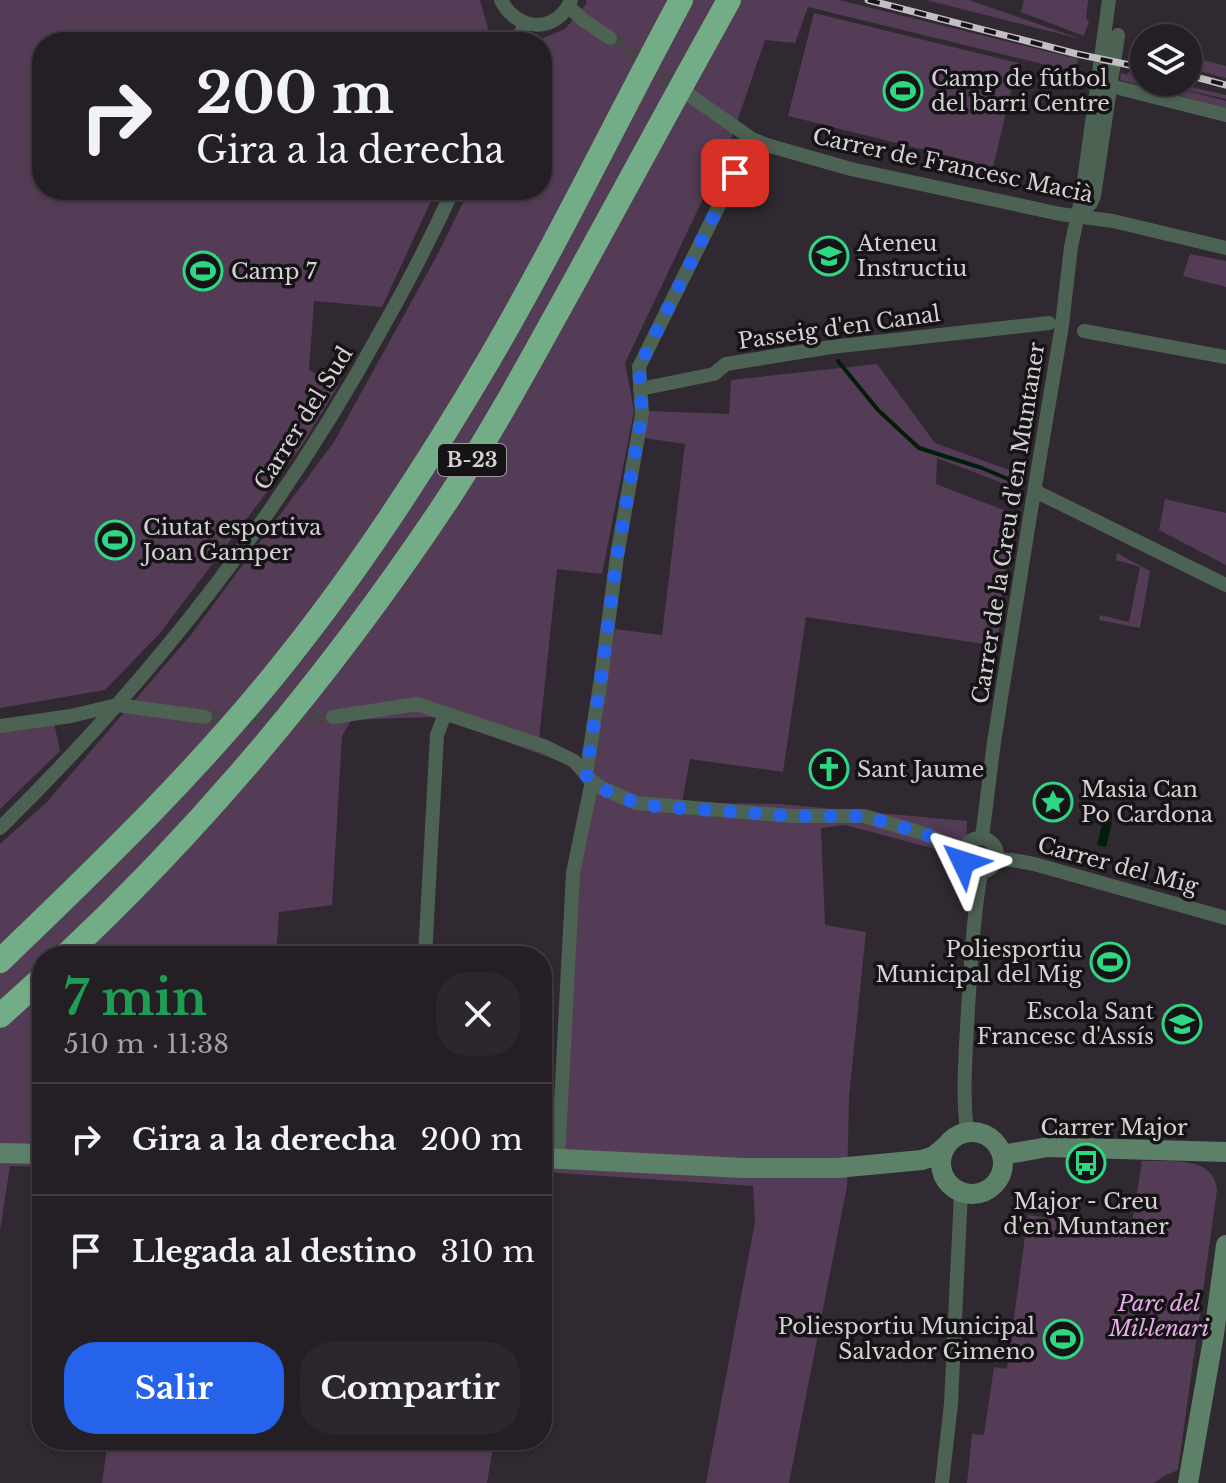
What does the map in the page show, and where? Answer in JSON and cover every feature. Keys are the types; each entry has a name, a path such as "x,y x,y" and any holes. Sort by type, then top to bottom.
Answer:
{"highway":[{"name":"B-23","path":"0,961 119,847 233,724 342,586 403,499 491,356 681,0"},
{"name":"B-23","path":"75,946 148,874 246,769 382,595 449,497 525,370 729,0"},
{"path":"0,1016 32,987"}],"street":[{"path":"501,0 511,15 525,23 540,25 556,19 570,3 583,20 610,38"},
{"name":"Carrer de la Creu d'en Muntaner","path":"982,838 994,742 1062,325 1109,0"},
{"path":"521,32 525,23"},
{"name":"Carrer de la Creu d'en Muntaner","path":"1078,217 1094,196 1118,35"},
{"path":"1111,86 1226,115"},
{"name":"Carrer de Francesc Macià","path":"685,92 752,139 770,146 851,169 1060,214 1113,221 1226,248"},
{"path":"552,1133 573,873 589,778 617,556 642,414 639,367 752,139"},
{"name":"Carrer del Sud","path":"0,828 48,782 117,705 205,600 285,491 349,389 433,235 449,200"},
{"name":"Passeig d'en Canal","path":"640,389 714,374 726,364 831,347 1049,323"},
{"path":"1084,331 1226,357"},
{"path":"1035,491 1226,585"},
{"path":"333,717 417,704 546,747 574,761 602,788 636,803 791,816 864,816 922,833 962,852"},
{"path":"0,726 71,716 117,705 205,717"},
{"path":"426,946 437,735 445,714"},
{"path":"71,716 79,722 88,738"},
{"path":"982,838 993,844 997,859 994,866 981,873 967,867 962,852 971,840 982,838"},
{"name":"Carrer del Mig","path":"997,859 1034,864 1226,918"},
{"path":"967,1132 964,1108 966,1049 976,902 981,873"},
{"path":"552,1158 743,1168 837,1168 922,1160 934,1156 956,1137 977,1132 996,1143 1002,1155 1002,1170 993,1185 983,1191 961,1192 932,1165 922,1160"},
{"path":"944,1176 942,1158 947,1145"},
{"name":"Carrer Major","path":"1002,1155 1048,1147 1226,1152"},
{"path":"0,1153 32,1154"},
{"path":"942,1483 951,1404 961,1192"},
{"path":"1188,1483 1220,1335 1226,1245"}],"green space":[{"name":"Ciutat esportiva Joan Gamper","path":"0,0 480,0 488,32 32,32 32,200 431,200 382,307 314,301 309,370 338,386 301,447 160,633 105,690 0,708"},
{"path":"586,0 839,0 1078,59 1076,72 808,7 795,43 765,40 730,142 625,363 634,411 602,574 557,569 539,739 593,765 615,629 662,635 685,444 644,438 646,411 729,414 731,380 877,364 935,443 1020,474 1018,489 937,458 936,484 1014,514 997,646 806,617 783,772 690,759 682,803 779,804 967,821 965,886 943,851 845,825 821,828 825,925 866,932 849,1096 847,1186 789,1483 706,1483 755,1222 753,1186 552,1173 552,1142 555,1142 587,789 572,766 450,721 429,717 351,720 342,736 332,905 279,912 277,946 32,946 32,1167 10,1166 0,1231 0,844 47,802 190,636 334,442 440,250 464,200 552,200 552,34 565,29"},
{"path":"926,0 969,0 1081,39"},
{"path":"1024,0 1088,0 1086,19 1089,21 1084,36 1021,12"},
{"name":"Camp de fútbol del barri Centre","path":"814,13 1018,63 993,167 788,116"},
{"path":"1202,60 1226,66 1226,78 1202,72"},
{"path":"1130,72 1130,83 1120,80 1121,73"},
{"path":"1202,90 1226,95 1226,99 1202,94"},
{"path":"1202,95 1226,101 1226,108 1181,96"},
{"path":"1190,254 1226,261 1226,287 1183,276"},
{"path":"1165,499 1226,513 1226,565 1159,530"},
{"path":"1117,553 1150,571 1140,628 1099,620 1100,615 1129,622 1140,567 1116,560"},
{"path":"54,723 60,751 0,809 0,731"},
{"name":"Parc del Mil·lenari","path":"1142,1161 1199,1165 1214,1178 1217,1190 1178,1470 1154,1483 967,1483 972,1434 984,1435 994,1367 1007,1369 1028,1215 1131,1230"},
{"path":"107,1450 492,1450 487,1483 102,1483"}],"shaded area":[{"path":"1103,820 1112,822 1106,847 1097,845"}],"waterway":[{"path":"838,361 878,410 919,448 982,468 1022,485"}],"tunnel":[{"path":"610,38 685,92"},
{"path":"205,717 333,717"}],"railway":[{"path":"868,0 1130,65"},
{"path":"1202,79 1226,85"}],"place":[{"name":"Camp de fútbol del barri Centre","path":"903,91"},
{"name":"Ateneu Instructiu","path":"829,256"},
{"name":"Camp 7","path":"203,271"},
{"name":"Ciutat esportiva Joan Gamper","path":"115,540"},
{"name":"Sant Jaume","path":"829,769"},
{"name":"Masia Can Po Cardona","path":"1053,802"},
{"name":"Poliesportiu Municipal del Mig","path":"1110,962"},
{"name":"Escola Sant Francesc d'Assís","path":"1182,1024"},
{"name":"Major - Creu d'en Muntaner","path":"1086,1163"},
{"name":"Poliesportiu Municipal Salvador Gimeno","path":"1063,1339"}],"route":[{"path":"735,173 639,367 642,414 617,556 586,775 602,788 636,803 653,806 791,816 864,816 947,843 962,852 963,862"}]}
